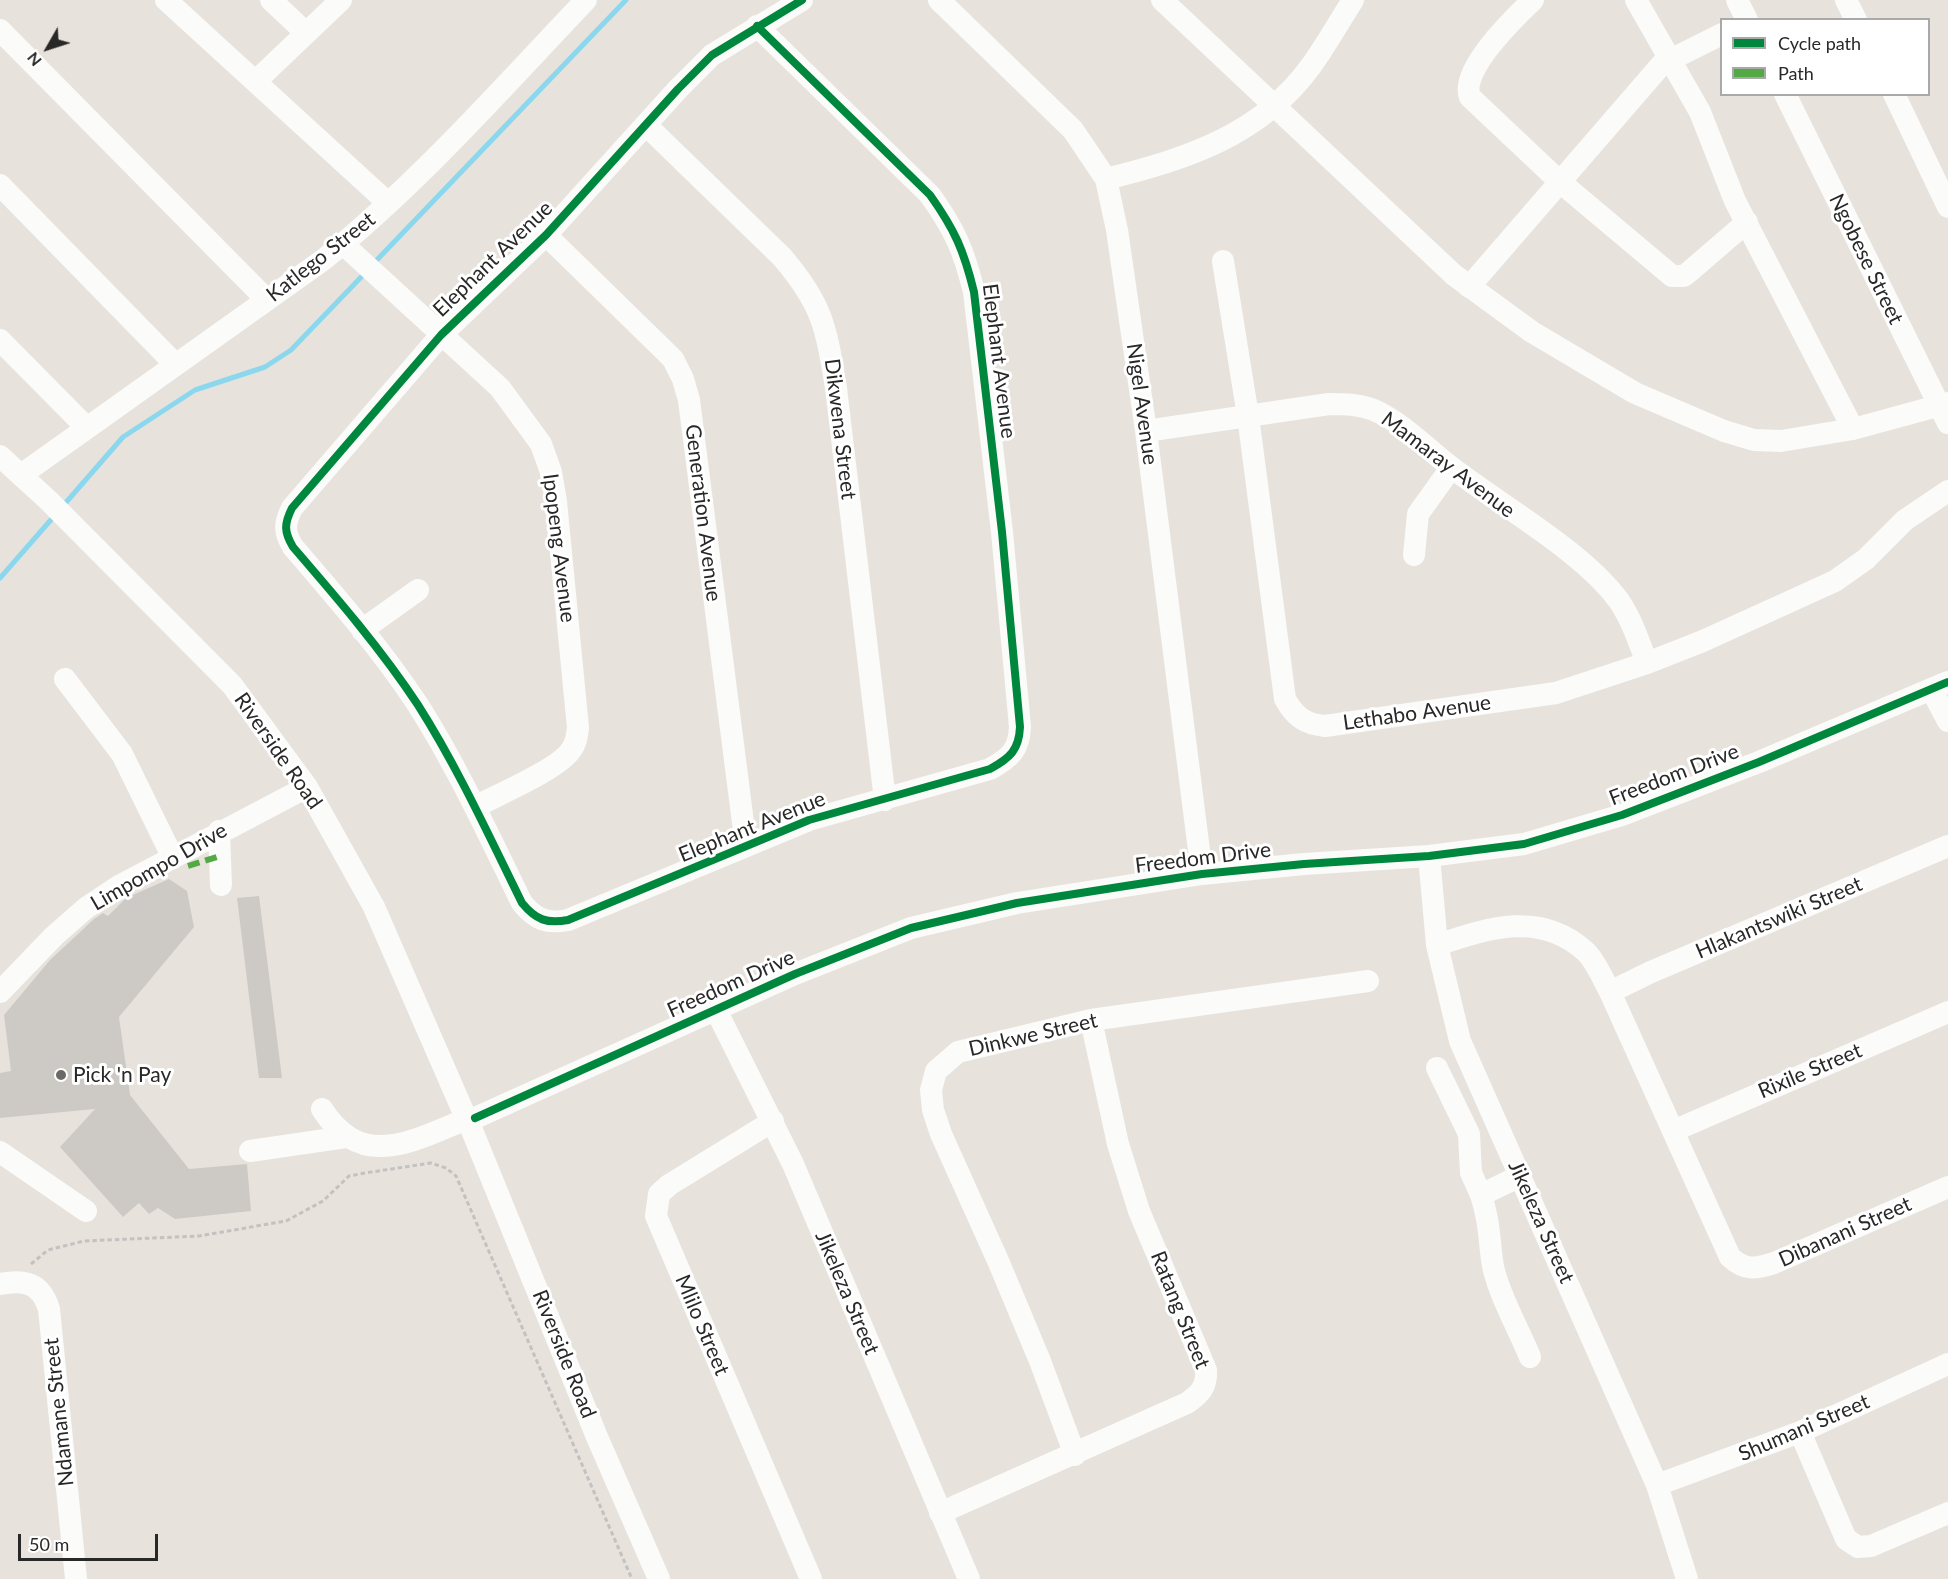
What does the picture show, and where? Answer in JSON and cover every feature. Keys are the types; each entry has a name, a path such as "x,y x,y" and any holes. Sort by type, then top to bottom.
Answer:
{"street":[{"path":"166,0 388,203"},
{"path":"271,0 306,33"},
{"path":"256,81 341,0"},
{"name":"Katlego Street","path":"21,475 343,244 388,203 586,0"},
{"path":"757,26 802,0"},
{"name":"Nigel Avenue","path":"939,0 1073,130 1106,179 1117,230 1146,431 1202,874"},
{"path":"1162,0 1469,287 1532,332 1635,393 1724,431 1754,440 1781,441 1945,411"},
{"path":"1106,179 1196,153 1226,138 1275,105 1310,67 1353,0"},
{"path":"1533,0 1494,41 1472,73 1467,89 1470,97 1559,181 1665,271 1677,277 1689,272 1747,222"},
{"path":"1636,0 1700,112 1726,182 1853,429"},
{"path":"1737,0 1746,18"},
{"path":"1846,0 1855,18"},
{"name":"Elephant Avenue","path":"757,26 930,195 950,223 965,254 974,292 1002,532 1020,727 1019,742 1015,752 990,769 809,820 616,902 553,923 541,921 522,903 475,807 418,705 362,630 293,547 287,537 286,520 292,508 441,335 546,235 712,56 757,26"},
{"path":"0,30 267,300"},
{"path":"1469,287 1559,181 1669,58 1720,35"},
{"name":"Ngobese Street","path":"1786,96 1945,411"},
{"path":"1895,96 1948,207"},
{"name":"Dikwena Street","path":"647,126 782,257 802,280 820,310 828,338 836,388 885,800"},
{"path":"0,185 175,364"},
{"name":"Generation Avenue","path":"546,235 656,340 673,359 683,379 689,400 746,846"},
{"name":"Ipopeng Avenue","path":"343,244 500,388 541,444 551,472 556,501 578,728 576,742 564,759 475,807"},
{"name":"Lethabo Avenue","path":"1223,261 1248,416 1285,699 1293,713 1303,721 1325,726 1556,693 1647,663 1703,641 1843,576 1866,559 1905,520 1948,491"},
{"path":"0,340 86,427"},
{"name":"Mamaray Avenue","path":"1146,431 1329,404 1362,407 1394,421 1451,468 1578,560 1603,582 1619,601 1633,625 1647,663"},
{"name":"Riverside Road","path":"0,456 48,500 232,685 307,787 374,907 467,1120 597,1437 659,1579"},
{"path":"1414,555 1418,514 1451,468"},
{"path":"362,630 418,590"},
{"path":"65,679 122,754 172,856"},
{"path":"1940,686 1948,721"},
{"name":"Freedom Drive","path":"345,1137 376,1147 413,1141 467,1120 795,974 911,928 1017,903 1202,874 1304,864 1429,856 1524,844 1622,815 1759,762 1940,686"},
{"name":"Limpompo Drive","path":"0,992 54,936 86,908 118,886 219,831 307,787"},
{"path":"219,831 221,885"},
{"name":"Hlakantswiki Street","path":"1610,992 1651,972 1948,846"},
{"name":"Jikeleza Street","path":"1429,856 1437,945 1460,1041 1657,1485 1687,1579"},
{"path":"1437,945 1487,928 1536,927 1560,934 1587,953 1610,992 1673,1131"},
{"name":"Dinkwe Street","path":"1074,1455 1013,1295 941,1134 933,1110 931,1090 936,1071 958,1052 1091,1020 1368,981"},
{"name":"Jikeleza Street","path":"716,1011 773,1121 969,1579"},
{"name":"Rixile Street","path":"1673,1131 1948,1012"},
{"name":"Ratang Street","path":"940,1513 1187,1403 1203,1389 1207,1379 1206,1370 1139,1211 1118,1143 1091,1020"},
{"path":"1437,1068 1469,1134 1471,1173 1489,1219 1492,1260 1496,1275 1530,1357"},
{"path":"322,1109 333,1127 345,1137"},
{"name":"Mlilo Street","path":"773,1121 669,1185 659,1194 656,1216 811,1579"},
{"name":"Dibanani Street","path":"1673,1131 1730,1257 1740,1267 1755,1269 1774,1263 1948,1187"},
{"path":"250,1150 345,1137"},
{"path":"0,1152 86,1211"},
{"path":"1481,1196 1520,1176"},
{"name":"Ndamane Street","path":"4,1283 33,1284 40,1288 49,1309 76,1579"},
{"name":"Shumani Street","path":"1657,1485 1800,1432 1948,1364"},
{"path":"1800,1432 1846,1539 1852,1545 1871,1546 1948,1513"}],"path":[{"path":"4,1283 48,1250 84,1241 199,1236 286,1221 323,1201 349,1176 431,1163 446,1168 456,1176 632,1579"}],"building":[{"path":"169,879 187,891 194,927 119,1017 130,1095 189,1169 247,1164 251,1211 175,1219 158,1208 149,1214 139,1203 123,1217 60,1147 95,1109 0,1118 0,1073 11,1071 4,1015 50,960 94,919 103,913 108,916 126,898"},
{"path":"259,896 282,1078 259,1078 237,898"}],"waterway":[{"path":"373,264 626,0"},
{"path":"62,507 123,437 195,390 265,367 291,350 367,271"},
{"path":"0,578 56,514"}],"marked path":[{"path":"188,866 220,856"}],"cycle path":[{"path":"757,26 930,195 946,219 962,253 974,292 1002,532 1020,727 1018,742 1008,757 990,769 809,820 568,920 548,921 537,917 522,903 473,802 433,729 404,684 374,644 293,547 286,528 288,519 292,508 441,335 546,235 678,89 712,55 802,0"},
{"path":"475,1118 795,974 911,928 1017,903 1202,874 1304,864 1429,856 1524,844 1622,815 1759,762 1948,682"}],"place":[{"name":"Pick 'n Pay","path":"61,1075"}]}
